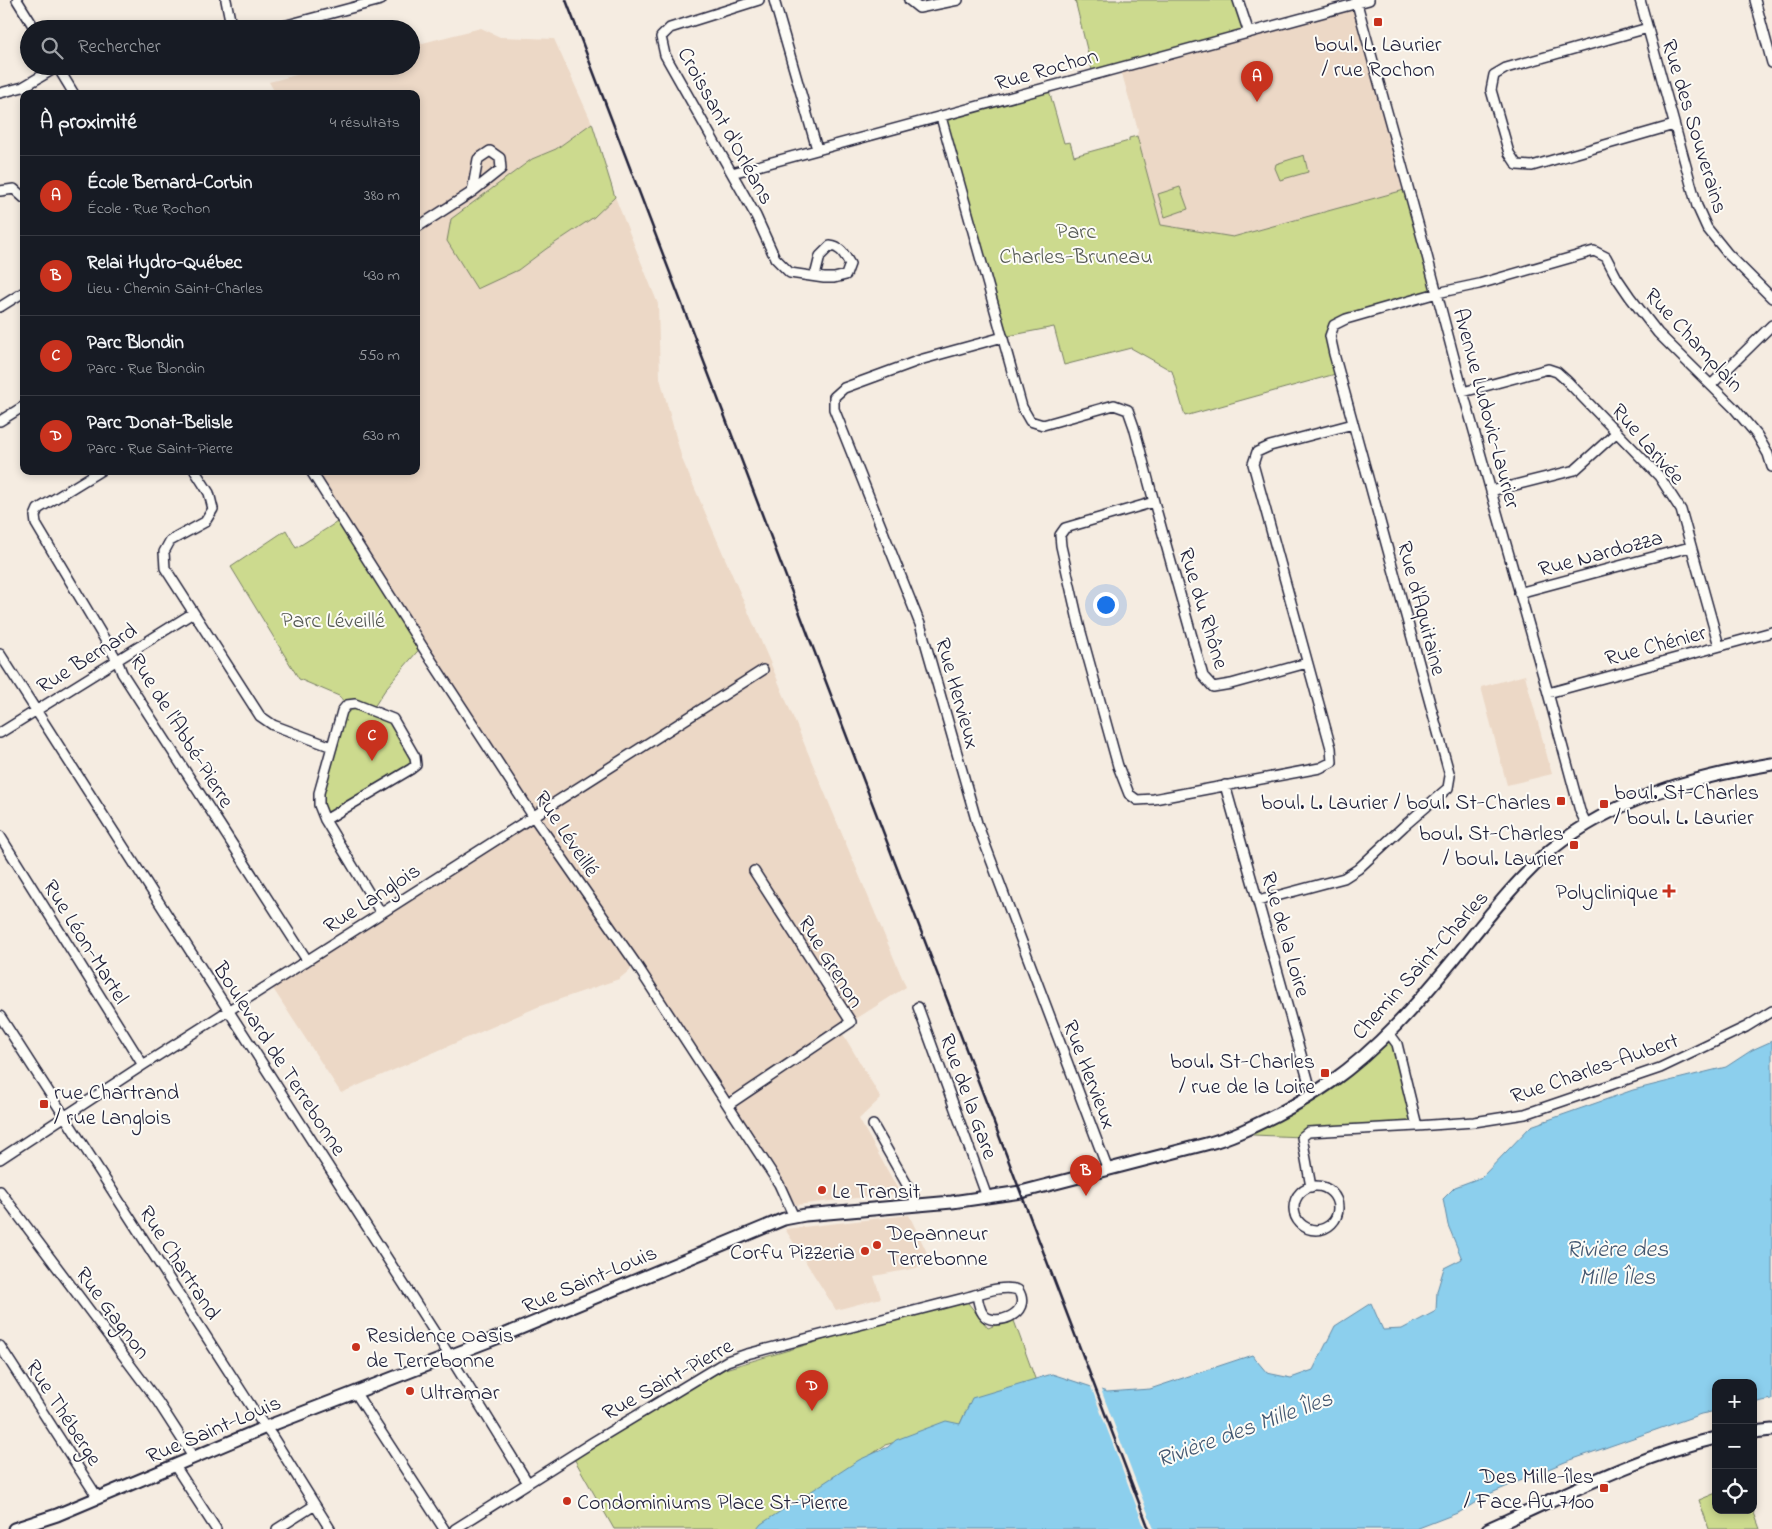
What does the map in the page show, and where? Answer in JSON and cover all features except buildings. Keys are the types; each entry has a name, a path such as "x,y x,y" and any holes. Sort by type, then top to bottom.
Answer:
{"main road":[{"name":"Chemin Saint-Charles","path":"992,1196 1032,1190 1222,1139 1269,1118 1315,1092 1355,1064 1389,1033 1516,884 1552,850 1587,825 1638,800 1687,781 1772,764"},
{"name":"Rue Saint-Louis","path":"14,1529 58,1515 266,1427 449,1357 774,1223 794,1217 992,1196"},
{"path":"1757,1432 1772,1430"},
{"path":"1488,1529 1610,1475 1684,1446 1712,1439"}],"street":[{"path":"17,0 29,20"},
{"path":"226,0 230,20"},
{"path":"306,20 381,0"},
{"name":"Croissant d'Orléans","path":"759,0 670,28 661,37 665,55 756,216 774,258 790,273 815,276"},
{"path":"774,0 817,149"},
{"path":"909,0 920,8 958,0"},
{"path":"1238,0 1250,33"},
{"name":"Rue Rochon","path":"732,173 1369,0"},
{"name":"Rue des Souverains","path":"1640,0 1697,206 1707,228 1728,254 1772,298"},
{"path":"1758,1 1772,62"},
{"name":"Avenue Ludovic-Laurier","path":"1356,2 1580,811 1587,825"},
{"path":"1648,28 1506,68 1494,75 1491,90 1509,153 1517,165 1532,166 1674,125"},
{"path":"0,92 23,87 42,75"},
{"path":"62,75 72,90"},
{"path":"941,117 1022,407 1030,421 1043,425 1114,406 1128,410 1134,426 1154,502 1065,528 1060,535 1079,625 1118,766 1129,794 1137,800 1154,799 1320,768 1332,762 1331,748 1253,464 1257,452 1270,446 1353,424"},
{"path":"0,191 14,190 20,195"},
{"path":"420,225 472,192"},
{"name":"Rue Champlain","path":"1437,293 1479,284 1594,251 1606,257 1630,298 1658,333 1734,408 1757,435 1768,454 1772,467"},
{"name":"Rue d'Aquitaine","path":"1258,901 1344,878 1358,869 1448,788 1450,776 1330,336 1334,325 1346,319 1437,293"},
{"path":"0,308 20,295"},
{"path":"1711,385 1772,325"},
{"name":"Rue Hervieux","path":"1003,337 923,360 844,388 834,397 834,410 920,624 977,823 1108,1170"},
{"name":"Rue Larivée","path":"1463,392 1548,369 1557,372 1567,381 1660,476 1681,510 1719,646"},
{"path":"0,422 20,409"},
{"path":"1491,491 1575,470 1617,432"},
{"name":"Rue de l'Abbé-Pierre","path":"94,475 38,510 35,516 39,531 117,660 122,673 307,960"},
{"path":"198,475 209,492 213,509 205,522 170,541 164,552 165,568 192,613 260,716 273,725 332,747"},
{"name":"Rue Léveillé","path":"314,475 533,816 636,964 728,1105 779,1184 794,1217"},
{"name":"Rue du Rhône","path":"1154,502 1203,676 1213,687 1231,684 1307,663"},
{"name":"Rue Nardozza","path":"1519,593 1690,547"},
{"name":"Rue Bernard","path":"0,734 192,613"},
{"name":"Rue Chénier","path":"1548,693 1772,632"},
{"name":"Boulevard de Terrebonne","path":"0,654 528,1483"},
{"name":"Rue Langlois","path":"0,1159 307,960 763,670"},
{"path":"325,820 416,765 415,756 393,719 355,704 347,705 342,711 319,793 319,804 325,820 381,913"},
{"name":"Rue de la Loire","path":"1225,785 1309,1083 1315,1092"},
{"name":"Rue Léon-Martel","path":"0,836 143,1066"},
{"name":"Rue Grenon","path":"728,1105 851,1022 754,872"},
{"name":"Rue de la Gare","path":"918,1007 992,1196"},
{"name":"Rue Charles-Aubert","path":"1311,1187 1302,1137 1308,1132 1474,1122 1525,1114 1660,1068 1724,1038 1772,1011"},
{"name":"Rue Chartrand","path":"0,1016 330,1529"},
{"path":"1389,1033 1398,1044 1417,1126"},
{"path":"873,1125 914,1198 916,1205"},
{"path":"1311,1187 1325,1188 1330,1192 1337,1204 1336,1217 1332,1223 1320,1230 1312,1230 1306,1227 1296,1216 1294,1209 1299,1195 1311,1187"},
{"name":"Rue Gagnon","path":"0,1191 158,1402 193,1458"},
{"name":"Rue Saint-Pierre","path":"456,1529 592,1442 727,1361 756,1351 977,1295 1010,1287 1018,1290 1022,1296 1022,1304 1018,1311 1012,1315 998,1320 988,1319 982,1313 977,1295"},
{"name":"Rue Théberge","path":"0,1346 98,1498"},
{"path":"355,1392 444,1529"},
{"path":"175,1466 216,1529"},
{"path":"277,1529 315,1505"}],"shaded area":[{"path":"1357,3 1408,189 1233,237 1161,225 1137,136 1138,130 1120,67"},
{"path":"481,28 500,37 554,39 592,123 556,149 532,159 451,219 518,270 594,217 615,197 658,304 660,378 682,459 770,662 906,987 840,1029 881,1098 859,1119 900,1193 796,1205 636,965 619,979 540,1006 341,1093 270,984 533,816 316,475 420,475 420,90 274,90 269,82 296,75 420,75 420,44"},
{"path":"1525,675 1552,774 1507,785 1481,687"},
{"path":"909,1215 933,1265 874,1276 881,1298 836,1310 785,1229"}],"green space":[{"path":"1075,0 1238,0 1248,33 1093,74"},
{"name":"Parc Charles-Bruneau","path":"1048,87 1064,143 1070,142 1074,156 1129,141 1129,138 1137,136 1161,225 1233,237 1408,189 1437,293 1346,319 1330,336 1339,373 1185,416 1172,371 1131,348 1064,365 1054,327 1003,337 941,117"},
{"path":"592,123 615,197 594,217 518,270 477,289 447,241 451,219 532,159 556,149"},
{"path":"1304,155 1308,172 1280,180 1275,168 1276,164"},
{"path":"1180,187 1188,209 1165,217 1158,194"},
{"name":"Parc Léveillé","path":"342,519 422,646 387,687 372,710 393,719 416,765 325,820 319,805 347,705 339,696 299,679 231,567 286,530 296,548"},
{"path":"1386,1030 1397,1048 1417,1126 1302,1137 1228,1134 1284,1110 1355,1058"},
{"path":"964,1298 988,1328 1013,1318 1037,1384 964,1415 960,1424 885,1445 765,1529 614,1529 572,1455 725,1369"},
{"path":"1712,1495 1712,1514 1754,1514 1760,1529 1709,1529 1699,1500"}],"water":[{"name":"Rivière des Mille Îles","path":"1772,1041 1772,1399 1757,1402 1757,1379 1712,1379 1712,1412 1565,1462 1489,1494 1460,1512 1416,1529 757,1529 761,1524 859,1460 888,1447 896,1440 946,1421 960,1424 972,1398 1052,1374 1107,1392 1150,1389 1252,1355 1267,1373 1291,1378 1313,1370 1335,1326 1371,1303 1383,1330 1402,1329 1436,1311 1437,1291 1444,1268 1462,1259 1448,1225 1443,1199 1455,1187 1482,1177 1531,1126 1633,1090 1726,1067 1752,1050"}],"pier":[{"path":"1090,1384 1100,1387 1154,1529 1145,1529"}],"railway":[{"path":"566,0 1149,1529"}],"place":[{"name":"boul. L. Laurier / rue Rochon","path":"1378,22"},
{"name":"École Bernard-Corbin","path":"1257,102"},
{"name":"Parc Blondin","path":"372,761"},
{"name":"boul. L. Laurier / boul. St-Charles","path":"1561,801"},
{"name":"boul. St-Charles / boul. L. Laurier","path":"1604,804"},
{"name":"boul. St-Charles / boul. Laurier","path":"1574,845"},
{"name":"Polyclinique","path":"1669,891"},
{"name":"boul. St-Charles / rue de la Loire","path":"1325,1073"},
{"name":"rue Chartrand / rue Langlois","path":"44,1104"},
{"name":"Le Transit","path":"822,1190"},
{"name":"Relai Hydro-Québec","path":"1086,1196"},
{"name":"Depanneur Terrebonne","path":"877,1245"},
{"name":"Corfu Pizzeria","path":"865,1251"},
{"name":"Residence Oasis de Terrebonne","path":"356,1347"},
{"name":"Ultramar","path":"410,1391"},
{"name":"Parc Donat-Belisle","path":"812,1411"},
{"name":"Des Mille-îles / Face Au 7100","path":"1604,1488"},
{"name":"Condominiums Place St-Pierre","path":"567,1501"}]}
